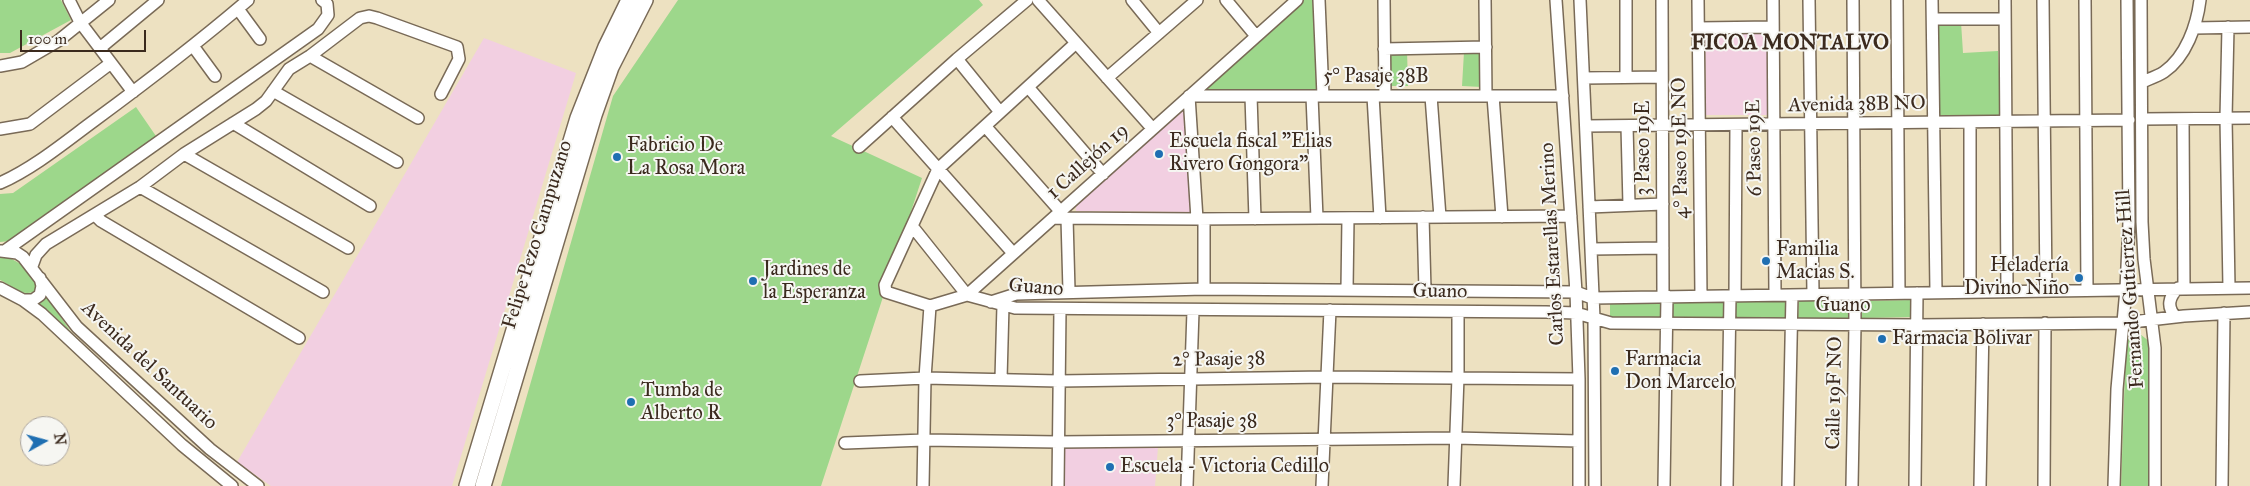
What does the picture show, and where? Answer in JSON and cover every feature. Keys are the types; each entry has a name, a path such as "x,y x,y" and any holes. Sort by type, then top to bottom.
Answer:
{"main road":[{"name":"Felipe Pezo Campuzano","path":"467,486 578,118 606,46 629,0"},
{"name":"Felipe Pezo Campuzano","path":"483,486 600,98 611,67 645,0"}],"street":[{"path":"70,0 80,22 133,92"},
{"path":"0,66 22,62 58,42 109,0"},
{"path":"100,48 158,0"},
{"path":"0,183 18,174 67,141 194,46 248,0"},
{"path":"3,250 318,29 328,15 326,4 322,0"},
{"path":"859,148 1027,0"},
{"path":"1038,0 1152,128"},
{"path":"1132,0 1159,33"},
{"path":"1107,78 1197,0"},
{"path":"1226,0 1256,36"},
{"name":"1 Callejón 19","path":"930,306 967,295 1013,253 1061,216 1152,128 1297,0"},
{"path":"1317,218 1319,0"},
{"path":"1380,218 1379,96 1384,49 1384,0"},
{"path":"1485,0 1489,96 1502,217"},
{"name":"Carlos Estarellas Merino","path":"1556,0 1576,292 1579,379 1579,486"},
{"name":"Carlos Estarellas Merino","path":"1580,0 1594,318 1595,486"},
{"path":"1626,0 1626,77"},
{"name":"3 Paseo 19E","path":"1662,0 1663,248 1667,324 1664,486"},
{"name":"4° Paseo 19E NO","path":"1698,0 1702,296"},
{"name":"6 Paseo 19E","path":"1773,0 1775,295"},
{"path":"1809,0 1813,294"},
{"name":"Calle 19F NO","path":"1852,486 1855,325 1853,0"},
{"path":"1897,0 1899,293"},
{"path":"1932,0 1936,292"},
{"path":"2005,0 2008,290"},
{"path":"2043,0 2046,289"},
{"path":"2085,0 2087,289"},
{"name":"Fernando Gutierrez Hill","path":"2114,486 2117,389 2126,288 2129,222 2127,0"},
{"name":"Fernando Gutierrez Hill","path":"2141,0 2142,222 2147,288 2155,348 2155,486"},
{"path":"2142,82 2162,74 2180,55 2194,28 2200,0"},
{"path":"238,9 260,40"},
{"path":"32,266 36,256 46,244 140,187 184,154 266,101 289,69 310,56 360,18 369,16 377,18 457,46 460,59 441,94"},
{"path":"1933,20 2005,19"},
{"path":"1699,28 1773,27"},
{"path":"2194,28 2250,27"},
{"path":"2228,28 2226,118 2229,288"},
{"path":"923,486 930,306 886,292 884,287 938,169 1076,43"},
{"path":"194,46 215,76"},
{"path":"1384,49 1486,47"},
{"path":"310,56 418,118"},
{"path":"957,60 1000,112"},
{"path":"0,129 30,124 111,63"},
{"path":"1584,78 1662,77"},
{"path":"1028,87 1103,174"},
{"path":"273,91 397,162"},
{"path":"1189,96 1204,289"},
{"name":"5° Pasaje 38B","path":"1189,96 1563,96"},
{"path":"1252,96 1255,219"},
{"path":"1431,96 1440,217"},
{"path":"892,117 1013,253"},
{"path":"2143,119 2250,118"},
{"path":"2176,317 2170,311 2169,306 2172,295 2181,288 2183,119"},
{"name":"Avenida 38B NO","path":"1586,126 2129,120"},
{"path":"1970,122 1970,291"},
{"path":"233,123 370,206"},
{"path":"1727,486 1736,125"},
{"path":"985,126 1061,216 1069,291"},
{"path":"1628,126 1629,205"},
{"path":"184,154 348,248"},
{"path":"140,187 323,292"},
{"path":"1589,207 1663,204"},
{"path":"95,215 101,221 299,338"},
{"path":"1061,216 1200,219 1571,216"},
{"path":"1347,289 1348,218"},
{"path":"1423,218 1425,290"},
{"path":"912,226 967,295 990,303"},
{"path":"1591,250 1663,248"},
{"name":"Avenida del Santuario","path":"3,250 17,253 32,266 77,328 210,450 258,486"},
{"path":"23,300 33,300 40,295 42,286 40,276"},
{"name":"Avenida del Santuario","path":"0,288 23,300 42,314 182,445 232,486"},
{"name":"Guano","path":"990,303 1016,294 1069,291 1204,289 1576,292 1592,298 2046,289 2250,288"},
{"path":"1916,486 1917,293"},
{"path":"1788,486 1792,295"},
{"name":"Guano","path":"990,303 1015,308 1060,309 1576,313 1610,323 1667,324 1918,325 2123,323 2250,312"},
{"path":"1001,379 1002,305"},
{"path":"1058,486 1060,309"},
{"path":"1322,486 1330,310"},
{"path":"1187,486 1192,311"},
{"path":"1454,486 1458,312"},
{"path":"2222,486 2224,313"},
{"path":"2044,486 2045,323"},
{"path":"1980,486 1983,324"},
{"name":"2° Pasaje 38","path":"860,381 926,378 1058,381 1326,377 1579,379"},
{"name":"3° Pasaje 38","path":"845,443 924,440 1058,442 1455,438 1579,441"}],"shaded area":[{"path":"1768,31 1768,115 1706,115 1705,32"},
{"path":"484,38 576,73 452,486 271,486 237,462"},
{"name":"Escuela fiscal \"Elias Rivero Gongora\"","path":"1185,102 1191,212 1076,211 1076,206"},
{"name":"Escuela - Victoria Cedillo","path":"1064,446 1158,447 1155,486 1063,486"}],"green space":[{"path":"0,0 61,0 71,20 10,53 0,53"},
{"path":"678,0 979,0 983,5 831,136 922,178 821,486 501,486 613,96"},
{"path":"1303,0 1317,0 1320,93 1196,93"},
{"path":"1937,22 1961,22 1963,53 1998,51 2001,115 1940,115"},
{"path":"1407,50 1408,86 1389,86 1389,51"},
{"path":"1483,51 1482,87 1462,86 1464,52"},
{"path":"136,107 158,139 10,241 0,242 0,194 13,193"},
{"path":"0,256 12,259 24,266 33,277 37,289 32,292 23,293 0,280"},
{"path":"45,294 71,332 36,303"},
{"path":"1736,298 1786,298 1787,319 1734,320"},
{"path":"1799,300 1849,301 1849,319 1798,319"},
{"path":"1912,300 1912,317 1862,318 1862,301"},
{"path":"1610,302 1664,302 1664,319 1610,319"},
{"path":"1673,302 1727,302 1727,320 1673,320"},
{"path":"2140,334 2150,342 2148,486 2121,486 2126,342 2131,335"}],"place":[{"name":"Escuela fiscal \"Elias Rivero Gongora\"","path":"1159,154"},
{"name":"Fabricio De La Rosa Mora","path":"617,157"},
{"name":"Familia Macias S.","path":"1766,261"},
{"name":"Heladería Divino Niño","path":"2079,278"},
{"name":"Jardines de la Esperanza","path":"753,281"},
{"name":"Farmacia Bolivar","path":"1882,339"},
{"name":"Farmacia Don Marcelo","path":"1615,371"},
{"name":"Tumba de Alberto R","path":"631,402"},
{"name":"Escuela - Victoria Cedillo","path":"1110,467"}],"district":[{"name":"FICOA MONTALVO","path":"1790,44"}]}
